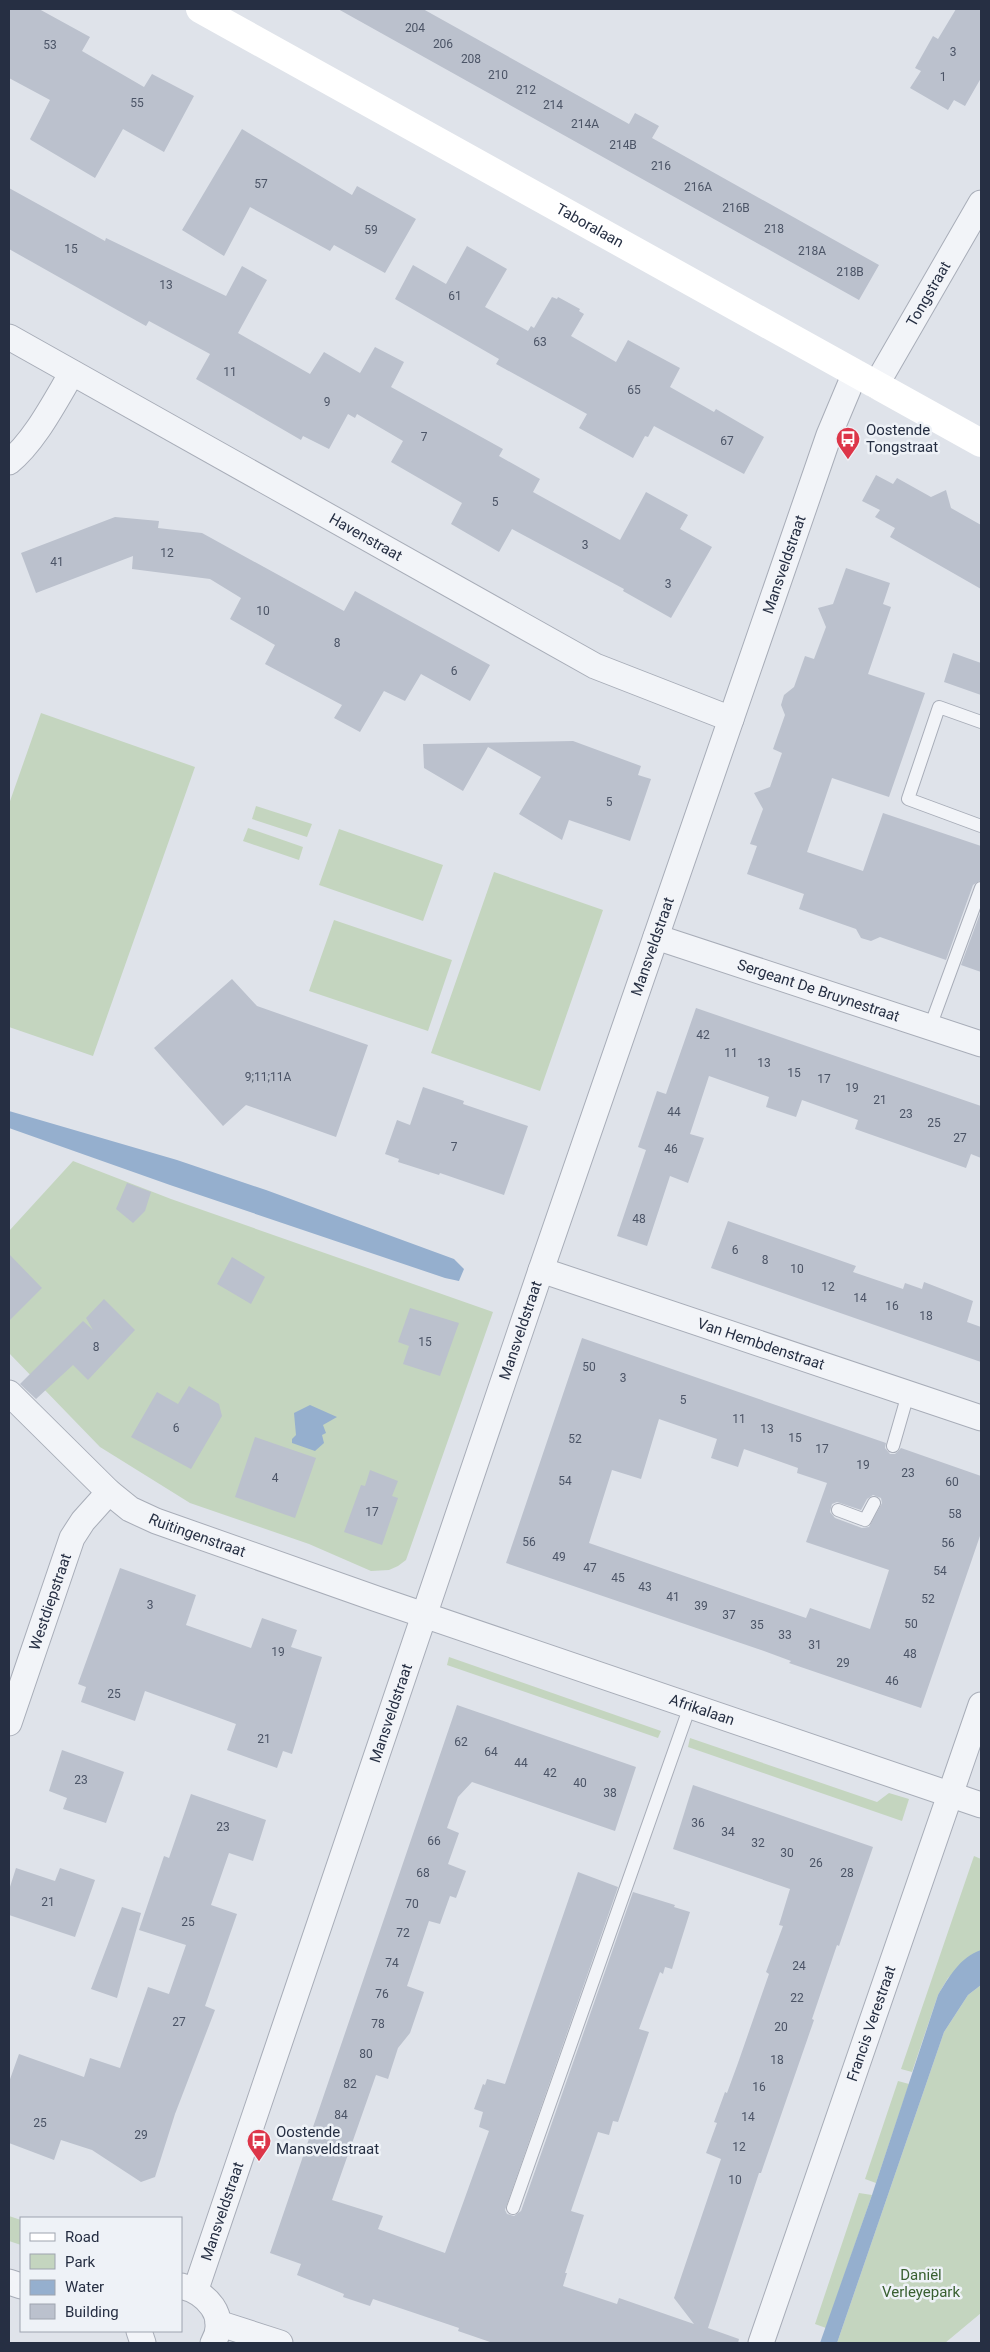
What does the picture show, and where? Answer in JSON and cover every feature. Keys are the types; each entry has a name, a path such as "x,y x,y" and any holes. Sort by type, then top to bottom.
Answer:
{"street":[{"name":"Taboralaan","path":"200,9 981,443"},
{"name":"Tongstraat","path":"865,379 981,203"},
{"name":"Havenstraat","path":"9,338 595,666 731,718"},
{"path":"9,462 16,456 50,409 72,373"},
{"name":"Mansveldstraat","path":"188,2288 423,1615 829,435 865,379"},
{"name":"Sergeant De Bruynestraat","path":"656,937 981,1044"},
{"name":"Van Hembdenstraat","path":"541,1270 981,1418"},
{"name":"Ruitingenstraat","path":"9,1393 109,1492 130,1509 156,1521 423,1615"},
{"name":"Westdiepstraat","path":"9,1723 72,1538 82,1521 109,1492"},
{"name":"Afrikalaan","path":"423,1615 981,1805"},
{"name":"Francis Verestraat","path":"761,2343 981,1705"},
{"path":"188,2288 212,2303 216,2333 280,2343"}],"lane":[{"path":"981,722 939,707 908,799 981,826"},
{"path":"930,1027 981,888"},
{"path":"893,1446 908,1394"},
{"path":"838,1510 865,1520 874,1502"},
{"path":"513,2208 690,1706"}],"green space":[{"path":"41,713 195,767 93,1056 9,1027 9,804"},
{"path":"256,806 312,824 307,837 252,819"},
{"path":"248,828 303,847 299,860 243,841"},
{"path":"339,829 443,865 423,921 319,885"},
{"path":"494,872 603,910 540,1091 431,1053"},
{"path":"334,920 452,960 428,1031 309,991"},
{"path":"73,1161 171,1199 493,1312 406,1560 389,1570 371,1571 309,1544 190,1503 100,1447 9,1353 9,1231"},
{"path":"449,1657 661,1731 658,1738 447,1665"},
{"path":"690,1738 877,1802 889,1793 909,1799 902,1821 688,1747"},
{"path":"974,1856 981,1859 981,1950 948,1978 938,1995 912,2072 901,2069"},
{"name":"Daniël Verleyepark","path":"981,1985 981,2313 945,2343 837,2343 944,2032 968,1995"},
{"path":"898,2081 909,2084 876,2183 865,2179"},
{"path":"859,2193 872,2195 826,2328 815,2324"},
{"path":"9,2216 20,2220 20,2245 9,2241"}],"water":[{"path":"9,1111 177,1160 266,1190 454,1259 464,1269 459,1281 445,1278 170,1185 9,1128"},
{"path":"310,1405 337,1417 323,1425 326,1433 322,1435 324,1443 315,1451 292,1443 292,1439 296,1435 294,1413"},
{"path":"981,1950 981,1985 968,1995 944,2032 837,2343 820,2343 872,2195 938,1995 961,1963 967,1957"}],"building":[{"path":"9,9 39,9 90,37 82,51 144,87 152,74 194,96 164,152 123,129 95,178 31,140 50,100 9,78"},
{"path":"338,9 423,9 629,124 635,113 659,126 652,138 879,265 859,300"},
{"path":"956,9 981,9 981,78 965,106 954,100 948,110 910,88 921,71 915,68 933,36 938,39"},
{"path":"242,129 352,195 357,186 416,219 385,273 334,245 330,251 250,207 224,256 182,230"},
{"path":"9,188 105,241 106,238 226,296 242,266 267,280 238,333 310,374 324,352 360,373 375,347 404,362 391,387 503,449 499,456 540,479 533,492 620,540 646,492 688,515 680,529 712,547 671,618 623,591 624,589 512,529 499,552 451,524 462,503 391,462 403,441 357,414 355,418 348,414 329,449 303,436 301,440 196,379 210,354 149,321 146,326 9,249"},
{"path":"467,246 507,269 485,307 528,331 531,326 534,328 552,297 557,299 558,297 580,309 579,311 584,314 571,336 616,362 628,340 680,368 670,387 714,412 716,409 764,437 744,474 654,426 648,437 645,436 633,458 579,428 587,414 496,364 499,359 395,299 413,265 446,284"},
{"path":"876,475 893,484 897,478 931,497 946,490 951,508 981,525 981,589 890,537 895,528 875,517 880,510 862,501"},
{"path":"115,517 159,521 158,528 202,533 344,611 355,591 490,665 470,701 421,674 405,701 384,691 360,732 334,718 342,705 265,664 275,645 230,619 241,598 210,579 132,569 133,556 36,593 21,553"},
{"path":"846,568 890,583 883,604 891,607 868,674 925,693 889,797 832,778 807,852 863,871 883,813 981,846 981,880 973,885 946,960 880,937 871,941 861,938 856,929 799,909 804,894 747,874 757,846 750,844 763,809 754,793 770,787 782,753 773,749 785,715 781,705 784,695 794,687 805,656 814,659 826,627 818,608 833,604"},
{"path":"953,653 981,663 981,695 944,682"},
{"path":"573,741 641,766 638,775 651,779 630,841 569,820 562,840 519,814 541,777 488,747 463,791 424,768 423,744"},
{"path":"981,911 981,972 961,965"},
{"path":"232,979 257,1006 368,1045 336,1137 246,1105 223,1126 154,1048"},
{"path":"696,1008 981,1106 981,1158 971,1154 966,1168 855,1129 858,1120 802,1100 796,1117 766,1107 769,1097 709,1076 690,1134 704,1138 688,1183 670,1176 647,1246 617,1236 646,1150 638,1147 657,1091 666,1094"},
{"path":"423,1087 464,1101 463,1104 528,1126 504,1195 440,1173 439,1175 398,1162 399,1159 385,1154 397,1120 410,1125"},
{"path":"127,1183 151,1192 145,1211 133,1223 116,1209"},
{"path":"728,1221 856,1266 853,1272 903,1289 905,1283 922,1289 924,1282 973,1301 967,1322 981,1327 981,1362 711,1268"},
{"path":"9,1254 42,1288 9,1321"},
{"path":"232,1257 265,1277 251,1304 217,1284"},
{"path":"104,1299 135,1330 88,1380 73,1365 36,1399 20,1384 83,1321 93,1330 86,1318"},
{"path":"410,1308 459,1323 440,1376 403,1364 409,1346 398,1342"},
{"path":"582,1338 886,1443 885,1448 890,1454 895,1454 901,1448 981,1476 981,1533 921,1708 789,1663 791,1661 764,1651 506,1563","holes":["659,1419 717,1439 711,1458 738,1467 744,1449 798,1468 797,1473 827,1483 806,1542 889,1570 870,1629 810,1608 806,1618 589,1543 612,1470 641,1479","873,1495 881,1498 882,1503 869,1527 862,1528 835,1518 830,1512 832,1504 837,1502 861,1510 867,1499"]},
{"path":"189,1386 219,1404 222,1416 191,1469 131,1437 157,1392 178,1404"},
{"path":"255,1437 316,1458 295,1518 235,1497"},
{"path":"370,1470 398,1481 392,1496 398,1498 382,1545 344,1532 361,1485 365,1486"},
{"path":"120,1568 196,1595 186,1625 251,1648 262,1618 297,1630 291,1647 322,1657 292,1754 283,1751 277,1768 227,1750 236,1724 145,1691 135,1721 81,1702 86,1687 78,1684"},
{"path":"457,1705 636,1767 615,1831 472,1782 458,1797 447,1828 459,1833 448,1864 466,1871 456,1898 450,1896 440,1924 429,1921 407,1986 424,1992 410,2033 398,2048 388,2079 376,2075 332,2200 383,2216 378,2229 445,2253 489,2131 479,2127 483,2112 474,2109 483,2084 485,2085 487,2079 505,2084 578,1872 618,1887 505,2210 507,2214 514,2216 521,2211 633,1892 675,1905 674,1907 690,1912 672,1969 665,1967 663,1974 660,1972 639,2029 649,2032 618,2122 613,2121 609,2135 598,2132 571,2211 584,2215 565,2273 567,2273 563,2286 617,2304 619,2298 694,2324 674,2298 721,2159 706,2153 717,2123 714,2122 725,2092 727,2093 769,1974 766,1972 783,1926 779,1925 790,1889 673,1849 693,1785 873,1847 839,1946 837,1945 812,2019 814,2020 761,2173 759,2173 708,2328 739,2339 738,2343 493,2343 458,2331 459,2328 373,2299 370,2306 343,2297 344,2294 297,2275 301,2264 270,2253"},
{"path":"62,1750 124,1772 106,1823 63,1809 67,1798 49,1791"},
{"path":"191,1794 266,1820 253,1861 229,1853 211,1905 237,1914 205,2006 215,2010 175,2114 155,2177 141,2182 92,2150 61,2140 54,2160 9,2143 9,2082 19,2054 84,2077 90,2058 120,2068 148,1987 169,1994 186,1945 139,1930 164,1856 169,1858"},
{"path":"16,1868 55,1881 60,1868 95,1880 75,1937 9,1915 9,1890"},
{"path":"122,1907 141,1913 117,1998 91,1989"}],"place":[{"name":"Oostende Tongstraat","path":"848,460"},
{"name":"Oostende Mansveldstraat","path":"259,2162"}]}
